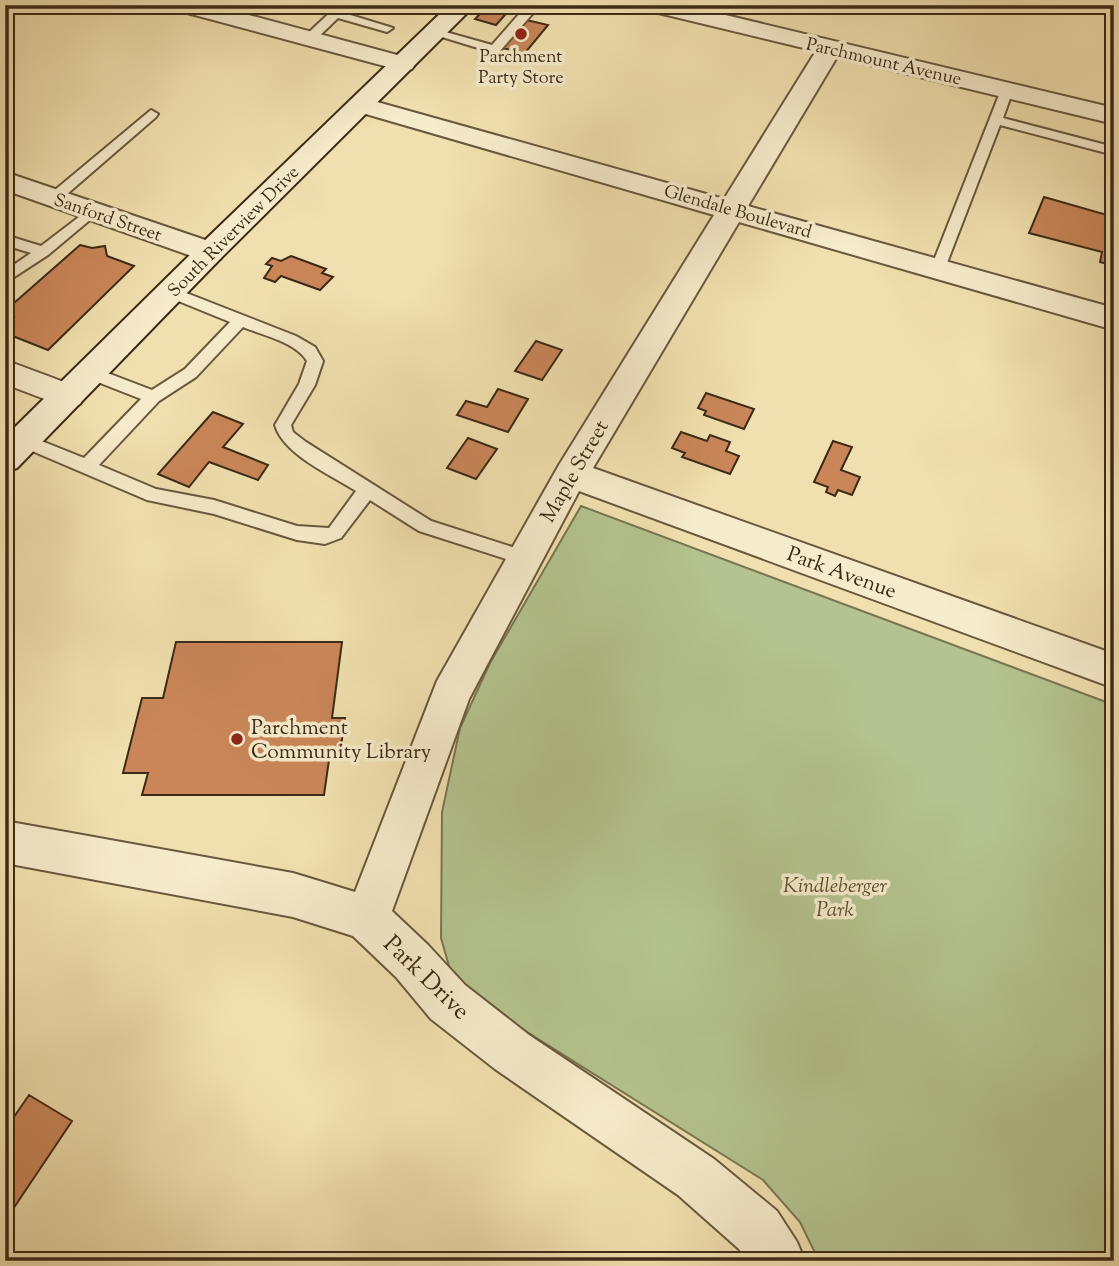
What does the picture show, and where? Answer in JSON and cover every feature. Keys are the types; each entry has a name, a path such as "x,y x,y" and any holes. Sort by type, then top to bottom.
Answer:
{"street":[{"path":"184,5 403,64"},
{"name":"South Riverview Drive","path":"14,449 210,252 463,5"},
{"name":"Parchmount Avenue","path":"654,5 1114,116"},
{"name":"Maple Street","path":"368,918 451,694 571,474 830,48"},
{"name":"Glendale Boulevard","path":"361,105 1114,319"},
{"name":"Sanford Street","path":"5,180 210,252"},
{"path":"5,371 68,396"},
{"name":"Park Avenue","path":"571,474 1114,671"},
{"name":"Park Drive","path":"5,842 293,895 368,918 412,961 448,1002 512,1052 696,1177 758,1230 778,1261"}],"lane":[{"path":"309,39 345,5"},
{"path":"435,33 495,49 534,5"},
{"path":"335,14 387,28"},
{"path":"938,268 1007,90"},
{"path":"54,198 151,114"},
{"path":"995,120 1114,151"},
{"path":"5,278 43,252 92,211"},
{"path":"5,240 43,252"},
{"path":"171,292 241,319 309,351 315,361 307,385 283,425 286,435 300,447 425,526 525,558"},
{"path":"88,465 153,397 167,391 200,365 241,319"},
{"path":"91,373 153,397"},
{"path":"14,449 88,465 153,495 214,507 297,533 325,537 334,533 367,490"}],"green space":[{"name":"Kindleberger Park","path":"581,506 1114,705 1114,1261 819,1261 800,1222 763,1180 455,987 441,938 442,812 460,728 490,663"}],"building":[{"path":"489,5 511,8 496,25 475,19"},
{"path":"522,19 548,25 525,53 497,47"},
{"path":"1044,197 1114,217 1114,266 1100,262 1102,252 1029,233"},
{"path":"80,245 92,248 105,246 107,256 134,266 48,350 5,333 5,324 14,317 5,311"},
{"path":"291,256 326,269 322,273 333,277 320,290 281,276 275,282 264,278 272,266 266,264 272,258 281,261"},
{"path":"536,341 562,350 542,380 515,371"},
{"path":"498,389 528,399 508,432 457,415 466,401 487,407"},
{"path":"706,393 754,409 744,429 704,415 706,411 698,408"},
{"path":"213,412 243,424 223,447 268,465 258,480 209,462 189,487 158,474"},
{"path":"681,432 707,441 710,435 730,442 726,451 739,456 730,474 682,457 685,453 672,448"},
{"path":"468,438 497,449 476,479 447,468"},
{"path":"833,441 852,447 841,470 860,477 852,495 838,490 835,496 826,492 828,487 814,482"},
{"name":"Parchment Community Library","path":"176,642 342,642 332,718 345,718 339,760 329,760 324,795 142,795 148,773 123,773 142,698 163,698"},
{"path":"29,1095 72,1121 5,1221 5,1130"}],"place":[{"name":"Parchment Party Store","path":"521,34"},
{"name":"Parchment Community Library","path":"237,739"}]}
